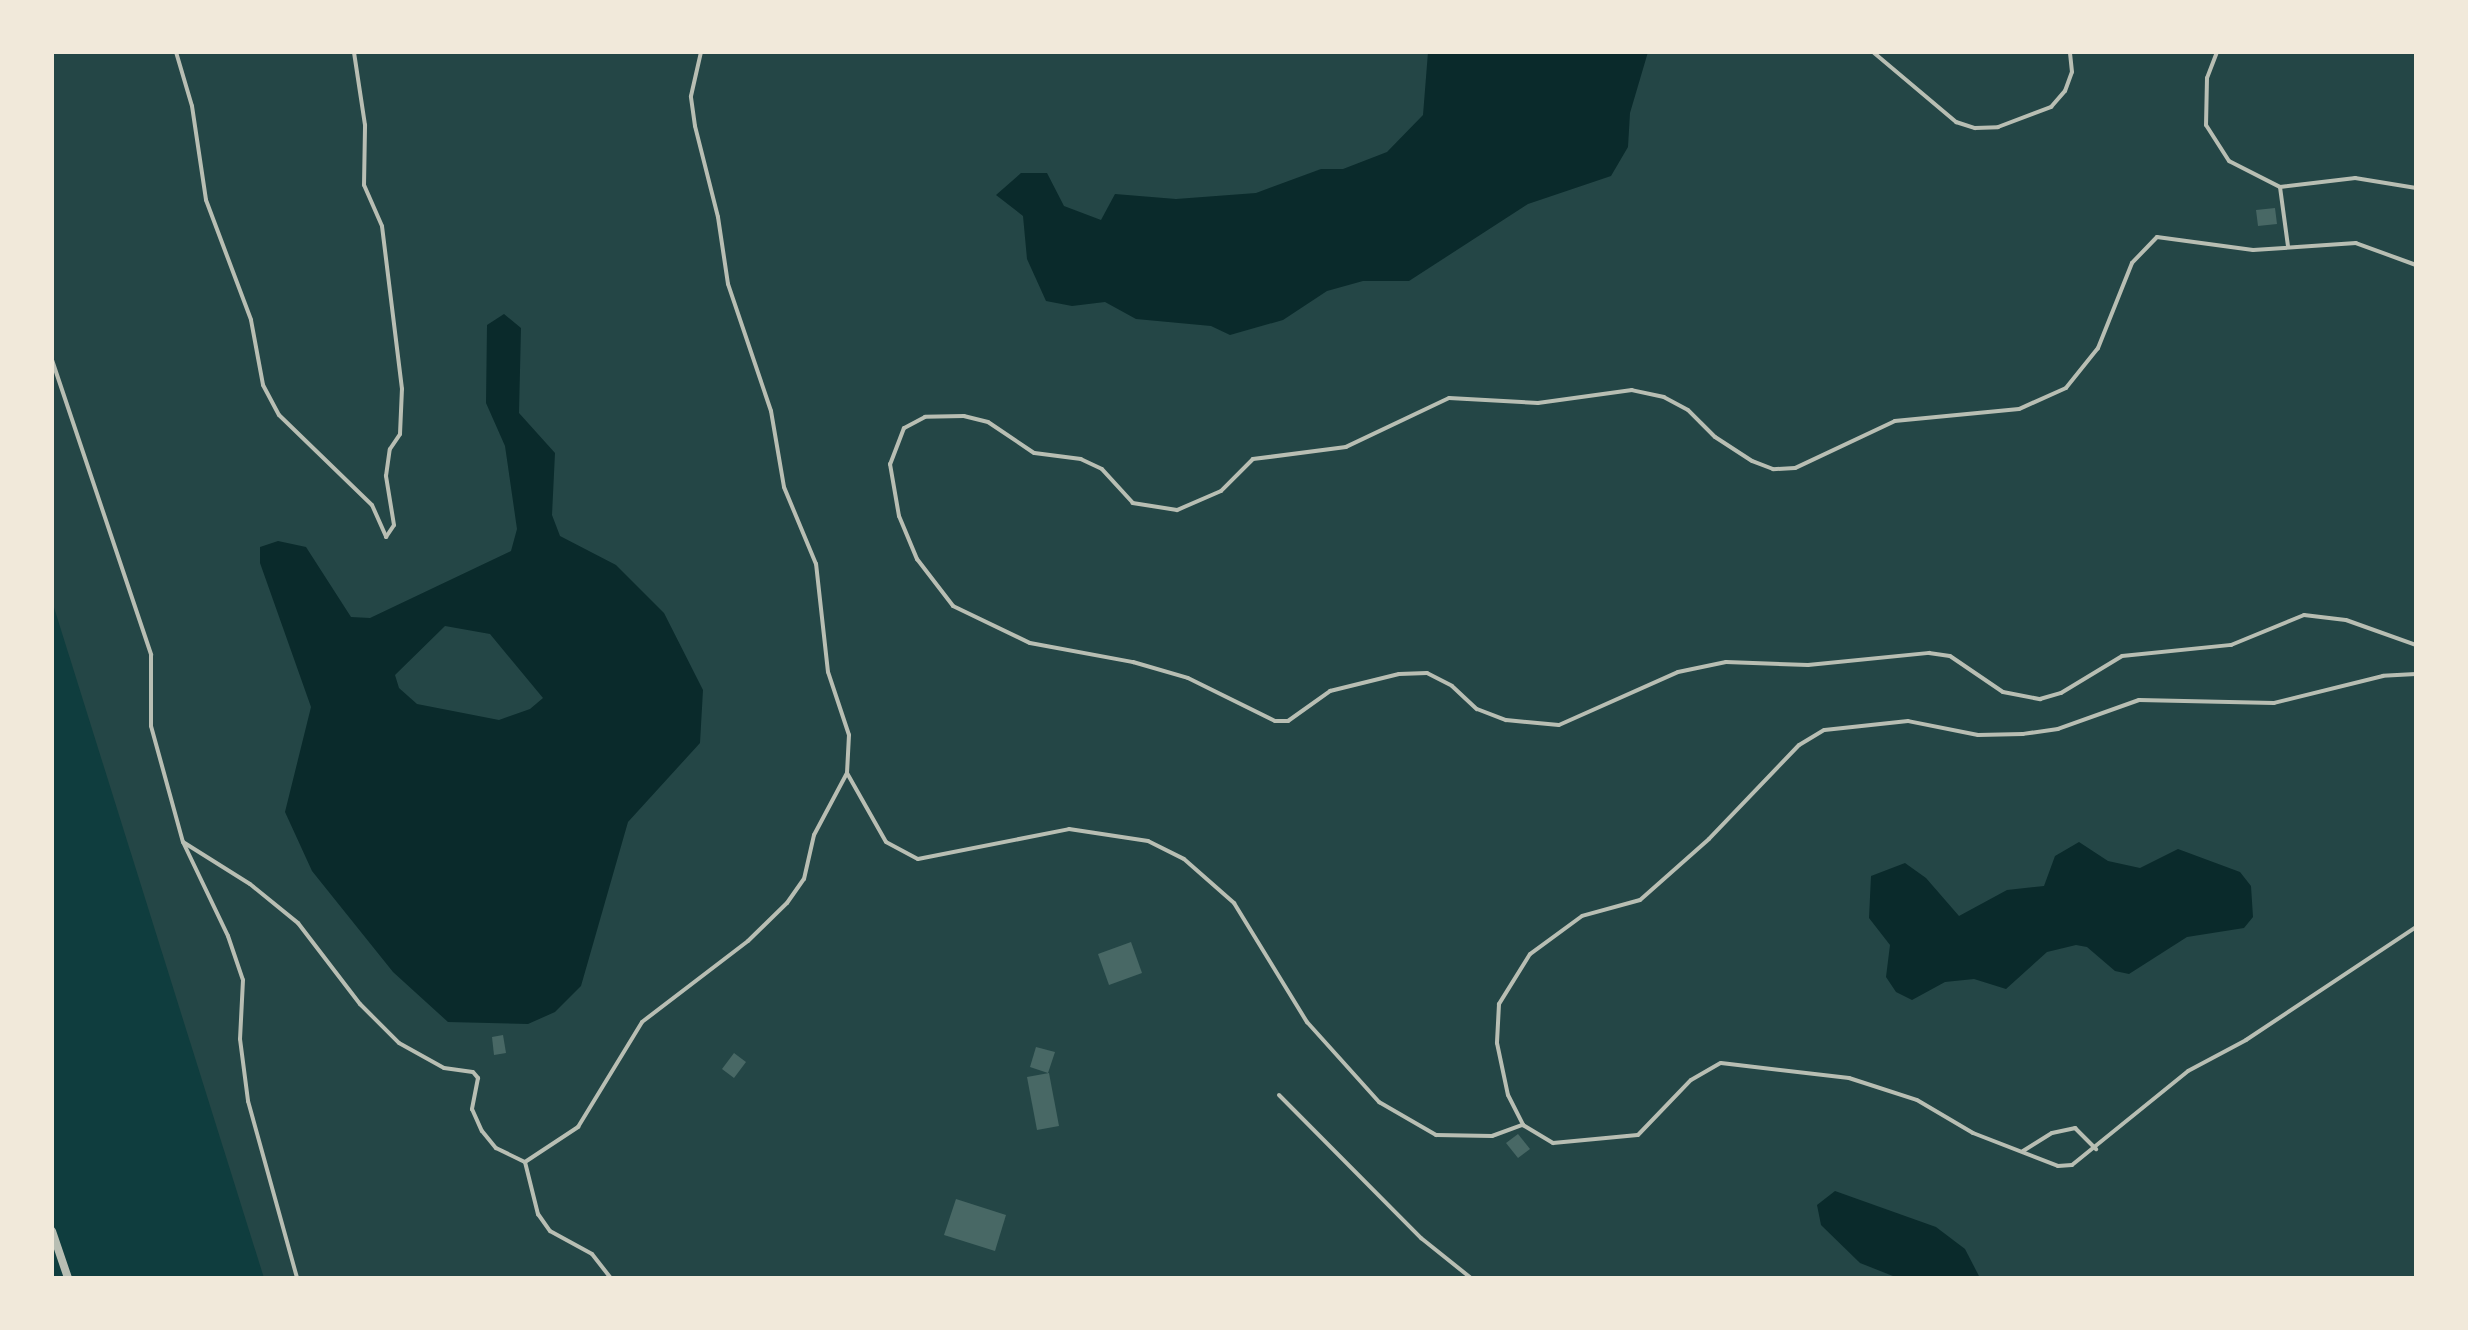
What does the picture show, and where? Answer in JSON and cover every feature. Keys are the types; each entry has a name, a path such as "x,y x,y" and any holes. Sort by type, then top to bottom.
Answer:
{"street":[{"path":"52,1231 68,1278"}],"lane":[{"path":"176,52 192,106 206,200 251,320 263,385 279,415 372,505 386,537 394,525 386,476 390,449 400,434 402,389 385,240 364,185 365,125 354,52"},
{"path":"525,1162 578,1127 642,1022 748,941 787,903 804,879 814,835 847,773 849,735 828,672 816,564 784,487 771,411 728,284 718,217 695,126 691,96 701,52"},
{"path":"1873,52 1956,122 1975,128 2011,124 2051,107 2065,91 2072,72 2070,52"},
{"path":"2217,52 2204,103 2213,144 2229,161 2280,187 2355,178 2416,188"},
{"path":"2280,187 2288,246"},
{"path":"2416,265 2356,243 2253,250 2171,237 2149,240 2132,263 2098,348 2066,388 2019,409 1895,421 1795,468 1773,469 1752,461 1715,437 1688,410 1664,397 1632,390 1538,403 1449,398 1346,447 1253,459 1221,491 1177,510 1133,503 1102,469 1081,459 1034,453 988,422 946,414 925,417 904,428 894,443 891,486 917,559 932,585 966,614 1030,643 1133,662 1188,678 1275,721 1288,721 1330,691 1399,674 1427,673 1452,686 1477,709 1506,720 1559,725 1678,672 1726,662 1808,665 1929,653 1950,656 2003,692 2040,699 2061,693 2122,656 2231,645 2304,615 2346,620 2416,645"},
{"path":"52,360 151,655 151,726 183,842 228,936 243,980 240,1039 248,1101 297,1278"},
{"path":"2416,674 2383,676 2274,703 2139,700 2058,729 2023,734 1978,735 1908,721 1824,730 1799,745 1709,839 1640,900 1582,916 1530,954 1499,1004 1497,1043 1508,1095 1523,1125 1553,1143 1638,1135 1691,1080 1721,1063 1849,1078 1917,1100 1973,1133 2058,1166 2072,1165 2096,1149 2188,1071 2246,1040 2416,927"},
{"path":"847,773 886,842 918,859 1069,829 1148,841 1184,859 1234,903 1307,1022 1379,1102 1436,1135 1492,1136 1523,1125"},
{"path":"183,842 250,884 298,923 360,1004 399,1043 444,1068 473,1072 478,1078 472,1109 482,1131 496,1148 525,1162"},
{"path":"1279,1095 1421,1238 1471,1278"},
{"path":"2023,1151 2052,1133 2075,1128 2096,1149"},
{"path":"525,1162 529,1192 550,1231 592,1254 611,1278"}],"shaded area":[{"path":"52,52 2416,52 2416,1278 264,1278 52,601"},
{"path":"1428,52 1648,52 1630,113 1628,147 1611,176 1528,204 1409,281 1363,281 1327,291 1283,320 1230,335 1211,326 1136,319 1105,302 1072,306 1046,301 1027,259 1023,216 996,195 1021,173 1047,173 1064,206 1101,220 1115,194 1176,199 1256,193 1321,169 1343,169 1387,152 1423,115"},
{"path":"504,314 521,328 519,413 555,453 552,515 560,536 616,565 664,613 703,690 700,743 628,822 581,986 555,1012 528,1024 448,1022 393,972 312,871 285,812 311,707 260,563 260,547 278,541 306,547 351,617 370,618 511,551 517,529 505,446 486,403 487,325","holes":["445,626 490,634 543,698 530,709 499,720 417,704 399,688 395,675"]},
{"path":"2079,842 2108,861 2140,868 2178,849 2240,872 2251,886 2253,917 2244,928 2187,937 2129,974 2115,971 2087,947 2076,945 2047,952 2006,989 1974,979 1945,982 1912,1000 1896,992 1886,977 1890,945 1869,918 1871,876 1905,863 1926,878 1959,916 2007,890 2044,886 2055,856"},
{"path":"1835,1191 1936,1227 1965,1249 1980,1278 1898,1278 1860,1263 1821,1225 1817,1205"}],"building":[{"path":"2275,208 2277,224 2258,226 2256,210"},
{"path":"1131,942 1142,973 1109,985 1098,954"},
{"path":"503,1035 506,1053 494,1055 492,1037"},
{"path":"1036,1047 1055,1052 1048,1073 1030,1067"},
{"path":"734,1053 746,1062 734,1078 722,1069"},
{"path":"1049,1073 1059,1126 1037,1130 1027,1077"},
{"path":"1518,1134 1530,1149 1518,1158 1506,1143"},
{"path":"956,1199 1006,1215 995,1251 944,1235"}]}
